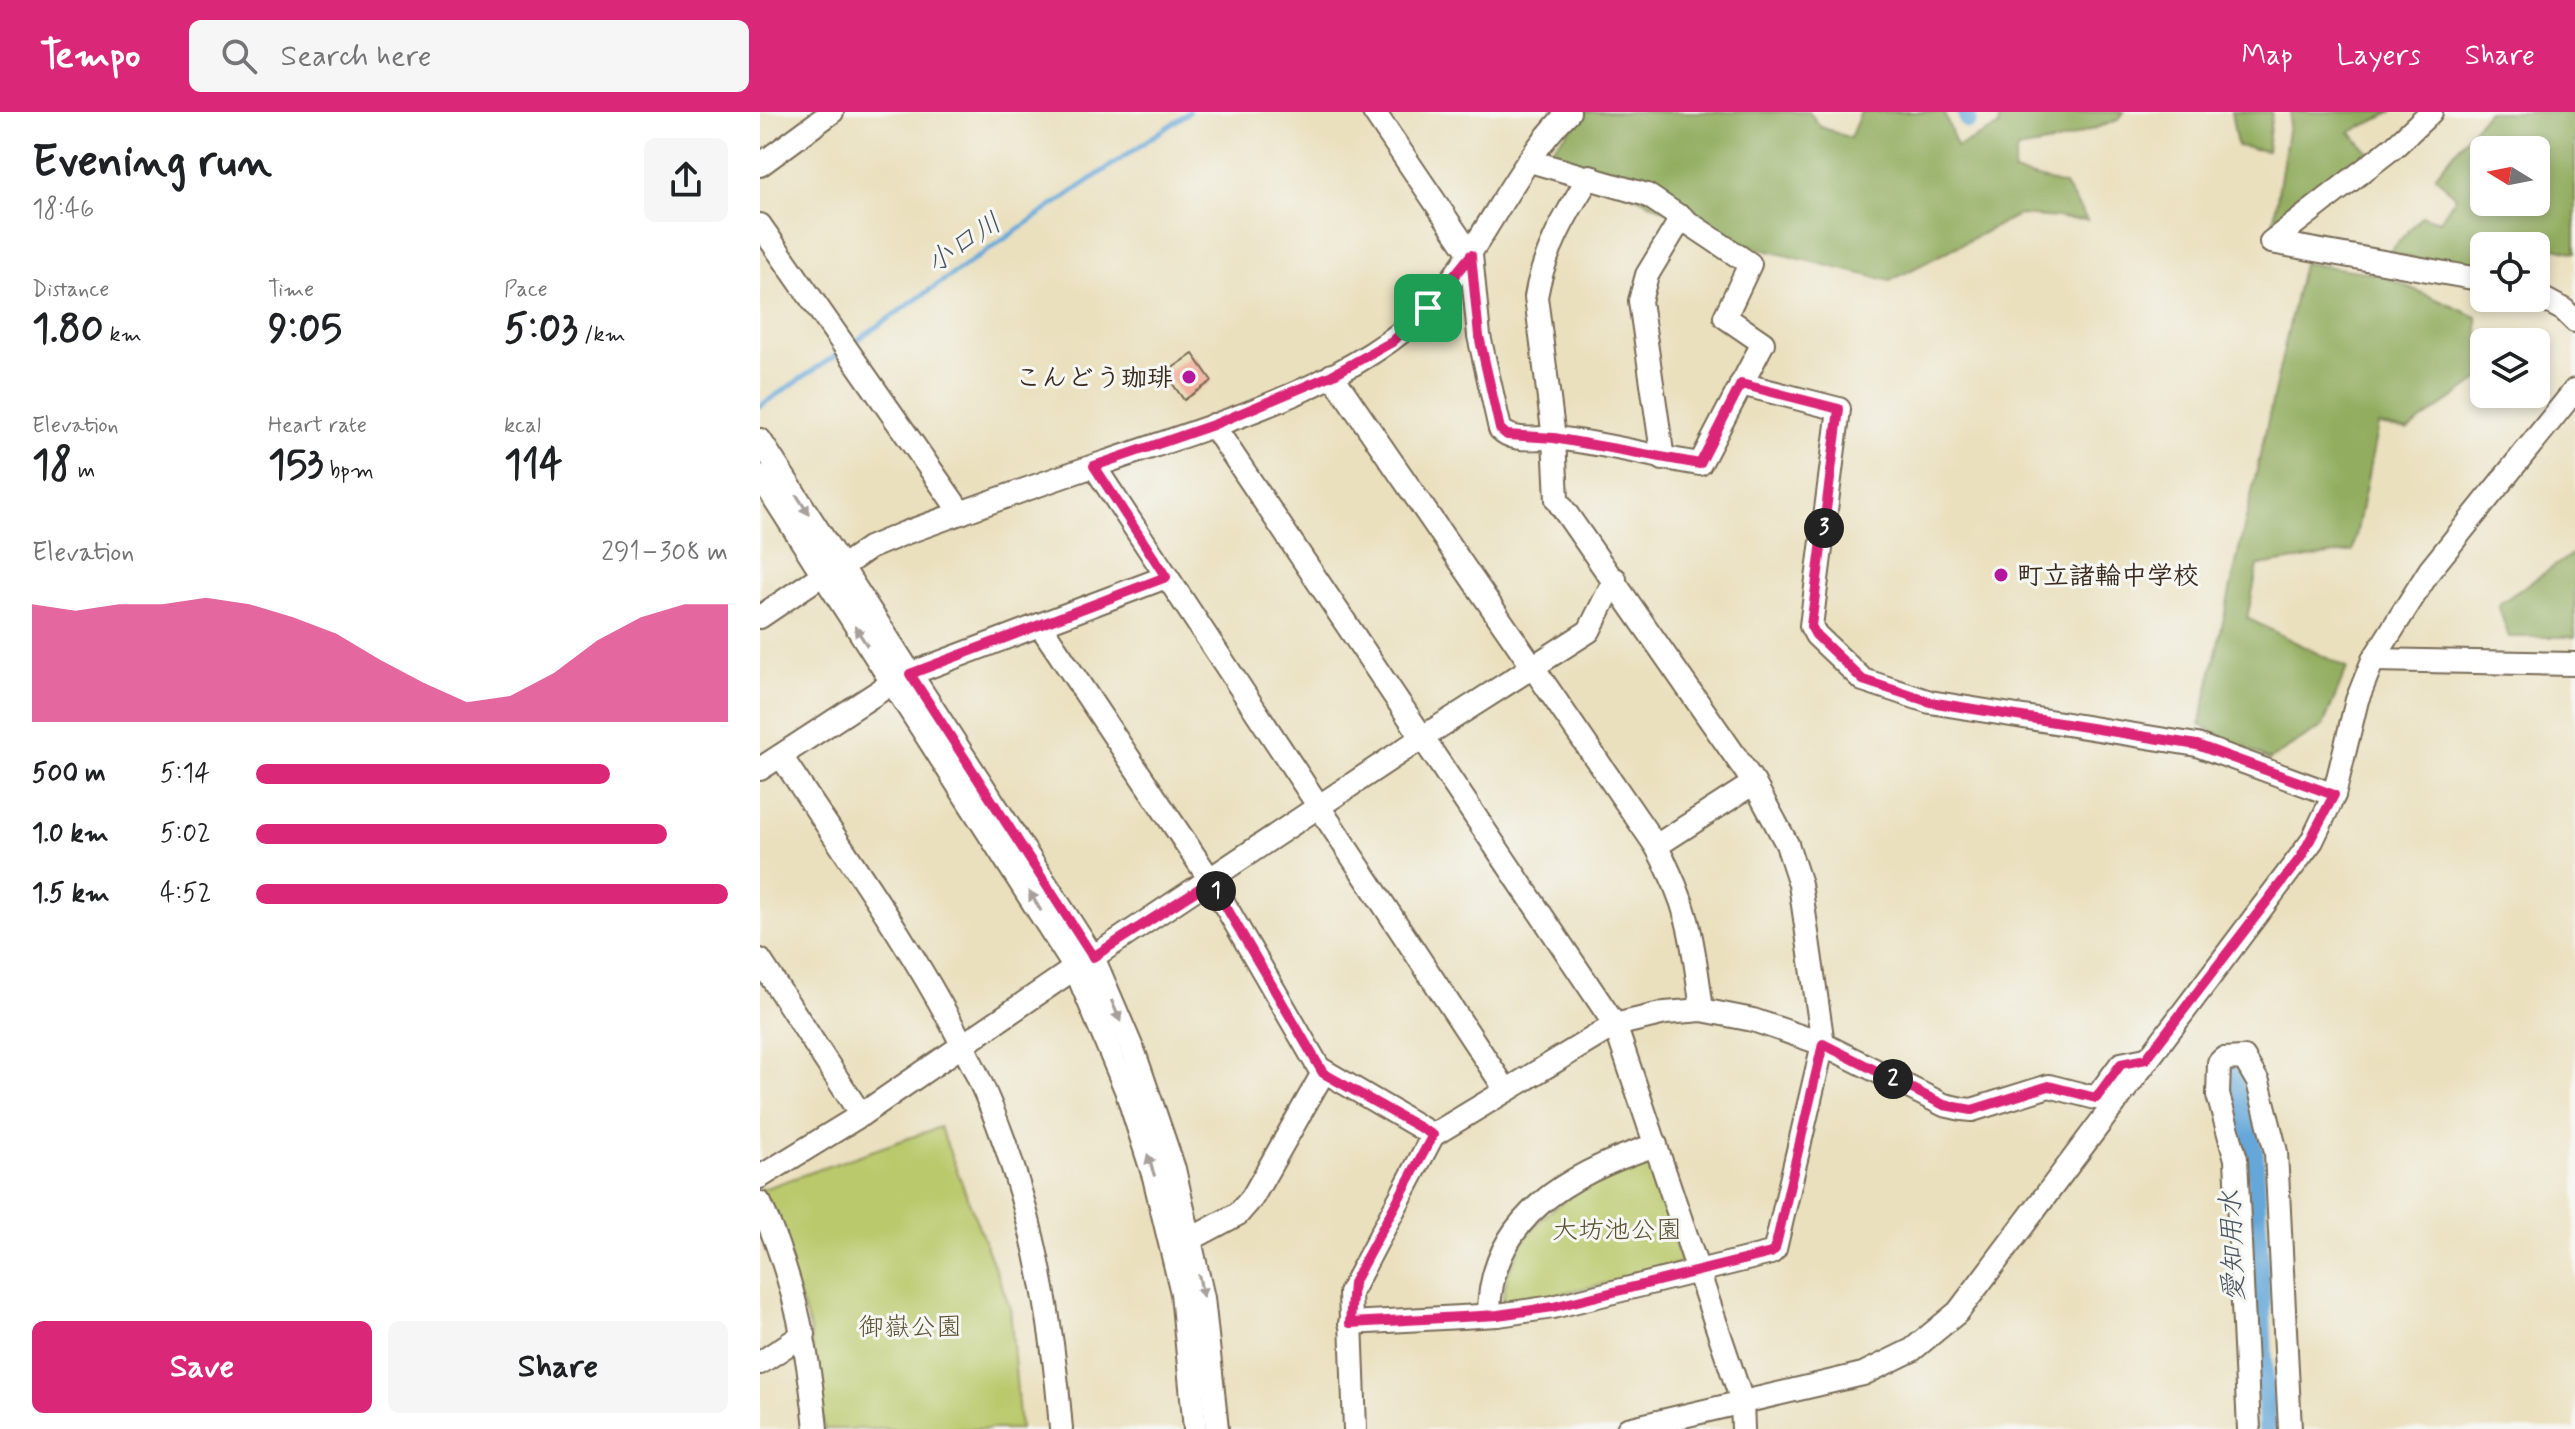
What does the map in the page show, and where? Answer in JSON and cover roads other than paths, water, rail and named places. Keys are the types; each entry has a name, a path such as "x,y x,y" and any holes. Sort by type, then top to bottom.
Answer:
{"street":[{"path":"760,165 832,112"},
{"path":"1374,112 1471,255 1479,336 1500,429 1507,435 1519,438 1554,438 1700,464 1763,343 1725,317 1750,264 1647,195 1530,161"},
{"path":"843,566 869,548 1213,425 1332,375 1392,342 1428,308 1471,255 1530,161 1569,112"},
{"path":"2431,112 2395,146 2271,242 2470,278"},
{"path":"1350,1323 1489,1315 1553,1307 1700,1272 1775,1249 1823,1044 1794,863 1754,783 1615,579 1557,500 1554,438 1536,297 1540,274 1560,228 1590,176"},
{"path":"1663,459 1640,301 1647,275 1682,217"},
{"path":"760,225 961,513"},
{"path":"2550,302 2575,321"},
{"path":"1332,375 1656,846 1679,888 1688,916 1702,1010"},
{"path":"1741,384 1839,409 1811,626 1854,675 1930,702 2197,745 2334,795"},
{"path":"1628,1429 1849,1379 1888,1364 1925,1341 1978,1288 2146,1059 2301,857 2334,795 2357,700 2373,660 2430,570 2575,390"},
{"path":"1213,425 1615,1025 1742,1401 1743,1429"},
{"path":"760,440 843,566 901,679"},
{"path":"1094,466 1506,1090"},
{"path":"760,476 822,575 901,679 1084,962 1151,1097 1174,1169 1203,1298 1217,1429"},
{"path":"760,617 822,575"},
{"path":"760,769 901,679 1166,577"},
{"path":"760,1177 861,1115 1084,962 1211,881 1532,665 1589,631 1615,579"},
{"path":"1040,625 1211,881 1323,1073 1433,1135"},
{"path":"2373,660 2575,664"},
{"path":"781,756 928,982 963,1046 1009,1155 1039,1262 1056,1365 1061,1429"},
{"path":"1656,846 1754,783"},
{"path":"760,960 861,1115"},
{"path":"1084,962 1158,1190 1182,1293 1195,1429"},
{"path":"1355,1429 1350,1323 1353,1283 1433,1135 1615,1025 1665,1013 1702,1010 1753,1020 1823,1044 1944,1105 1972,1110 2049,1086 2096,1098 2121,1064 2146,1059"},
{"path":"2249,1429 2236,1159 2218,1095 2219,1063 2237,1056 2244,1058 2258,1082 2276,1152 2290,1429"},
{"path":"1191,1239 1238,1214 1252,1198 1323,1073"},
{"path":"1489,1315 1489,1286 1498,1256 1522,1221 1569,1185 1618,1159 1656,1145"},
{"path":"760,1203 810,1358 816,1429"},
{"path":"760,1363 804,1334"}],"waterway":[{"name":"小口川","path":"850,345 1189,112"},
{"name":"愛知用水","path":"1966,112 1968,120"},
{"name":"小口川","path":"760,406 842,351"},
{"name":"愛知用水","path":"2230,1065 2255,1153 2267,1429"}],"place":[{"name":"こんどう珈琲","path":"1189,377"},
{"name":"町立諸輪中学校","path":"2001,575"}],"park label":[{"name":"大坊池公園","path":"1617,1229"},
{"name":"御嶽公園","path":"910,1326"}]}
